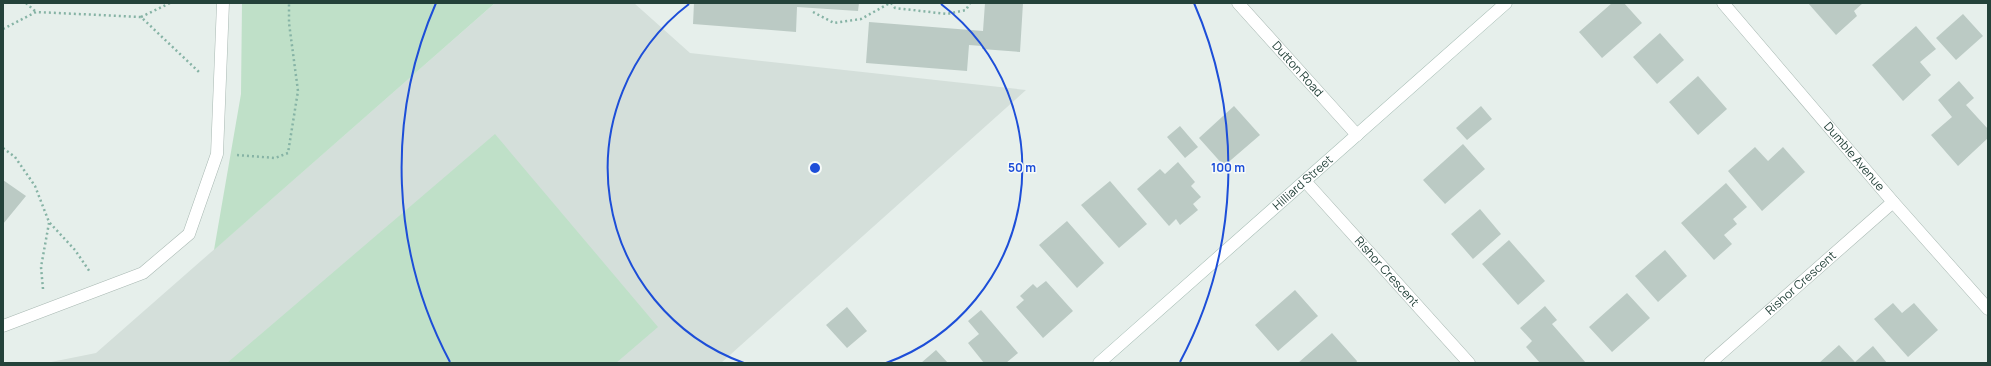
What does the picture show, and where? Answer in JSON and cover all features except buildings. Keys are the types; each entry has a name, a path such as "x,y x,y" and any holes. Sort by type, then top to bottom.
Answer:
{"street":[{"path":"3,326 143,273 189,234 217,154 223,3"},
{"name":"Dutton Road","path":"1238,3 1357,135"},
{"name":"Hilliard Street","path":"1099,363 1506,3"},
{"name":"Dumble Avenue","path":"1723,3 1893,202 1988,309"},
{"name":"Rishor Crescent","path":"1305,181 1469,363"},
{"name":"Rishor Crescent","path":"1710,363 1893,202"}],"path":[{"path":"26,3 36,12"},
{"path":"3,29 36,12 141,17 170,3"},
{"path":"217,154 275,158 288,153 298,92 289,23 289,3"},
{"path":"813,12 834,23 861,19 890,3 895,8 947,14 966,10 970,3"},
{"path":"141,17 219,89"},
{"path":"3,148 15,157 35,186 49,222 75,250 102,289"},
{"path":"46,310 40,267 49,222"}],"shaded area":[{"path":"495,3 634,3 690,53 1026,90 721,363 46,363 96,353"}],"green space":[{"path":"242,3 495,3 214,250 241,94"},
{"path":"495,134 658,327 616,363 227,363"}]}
